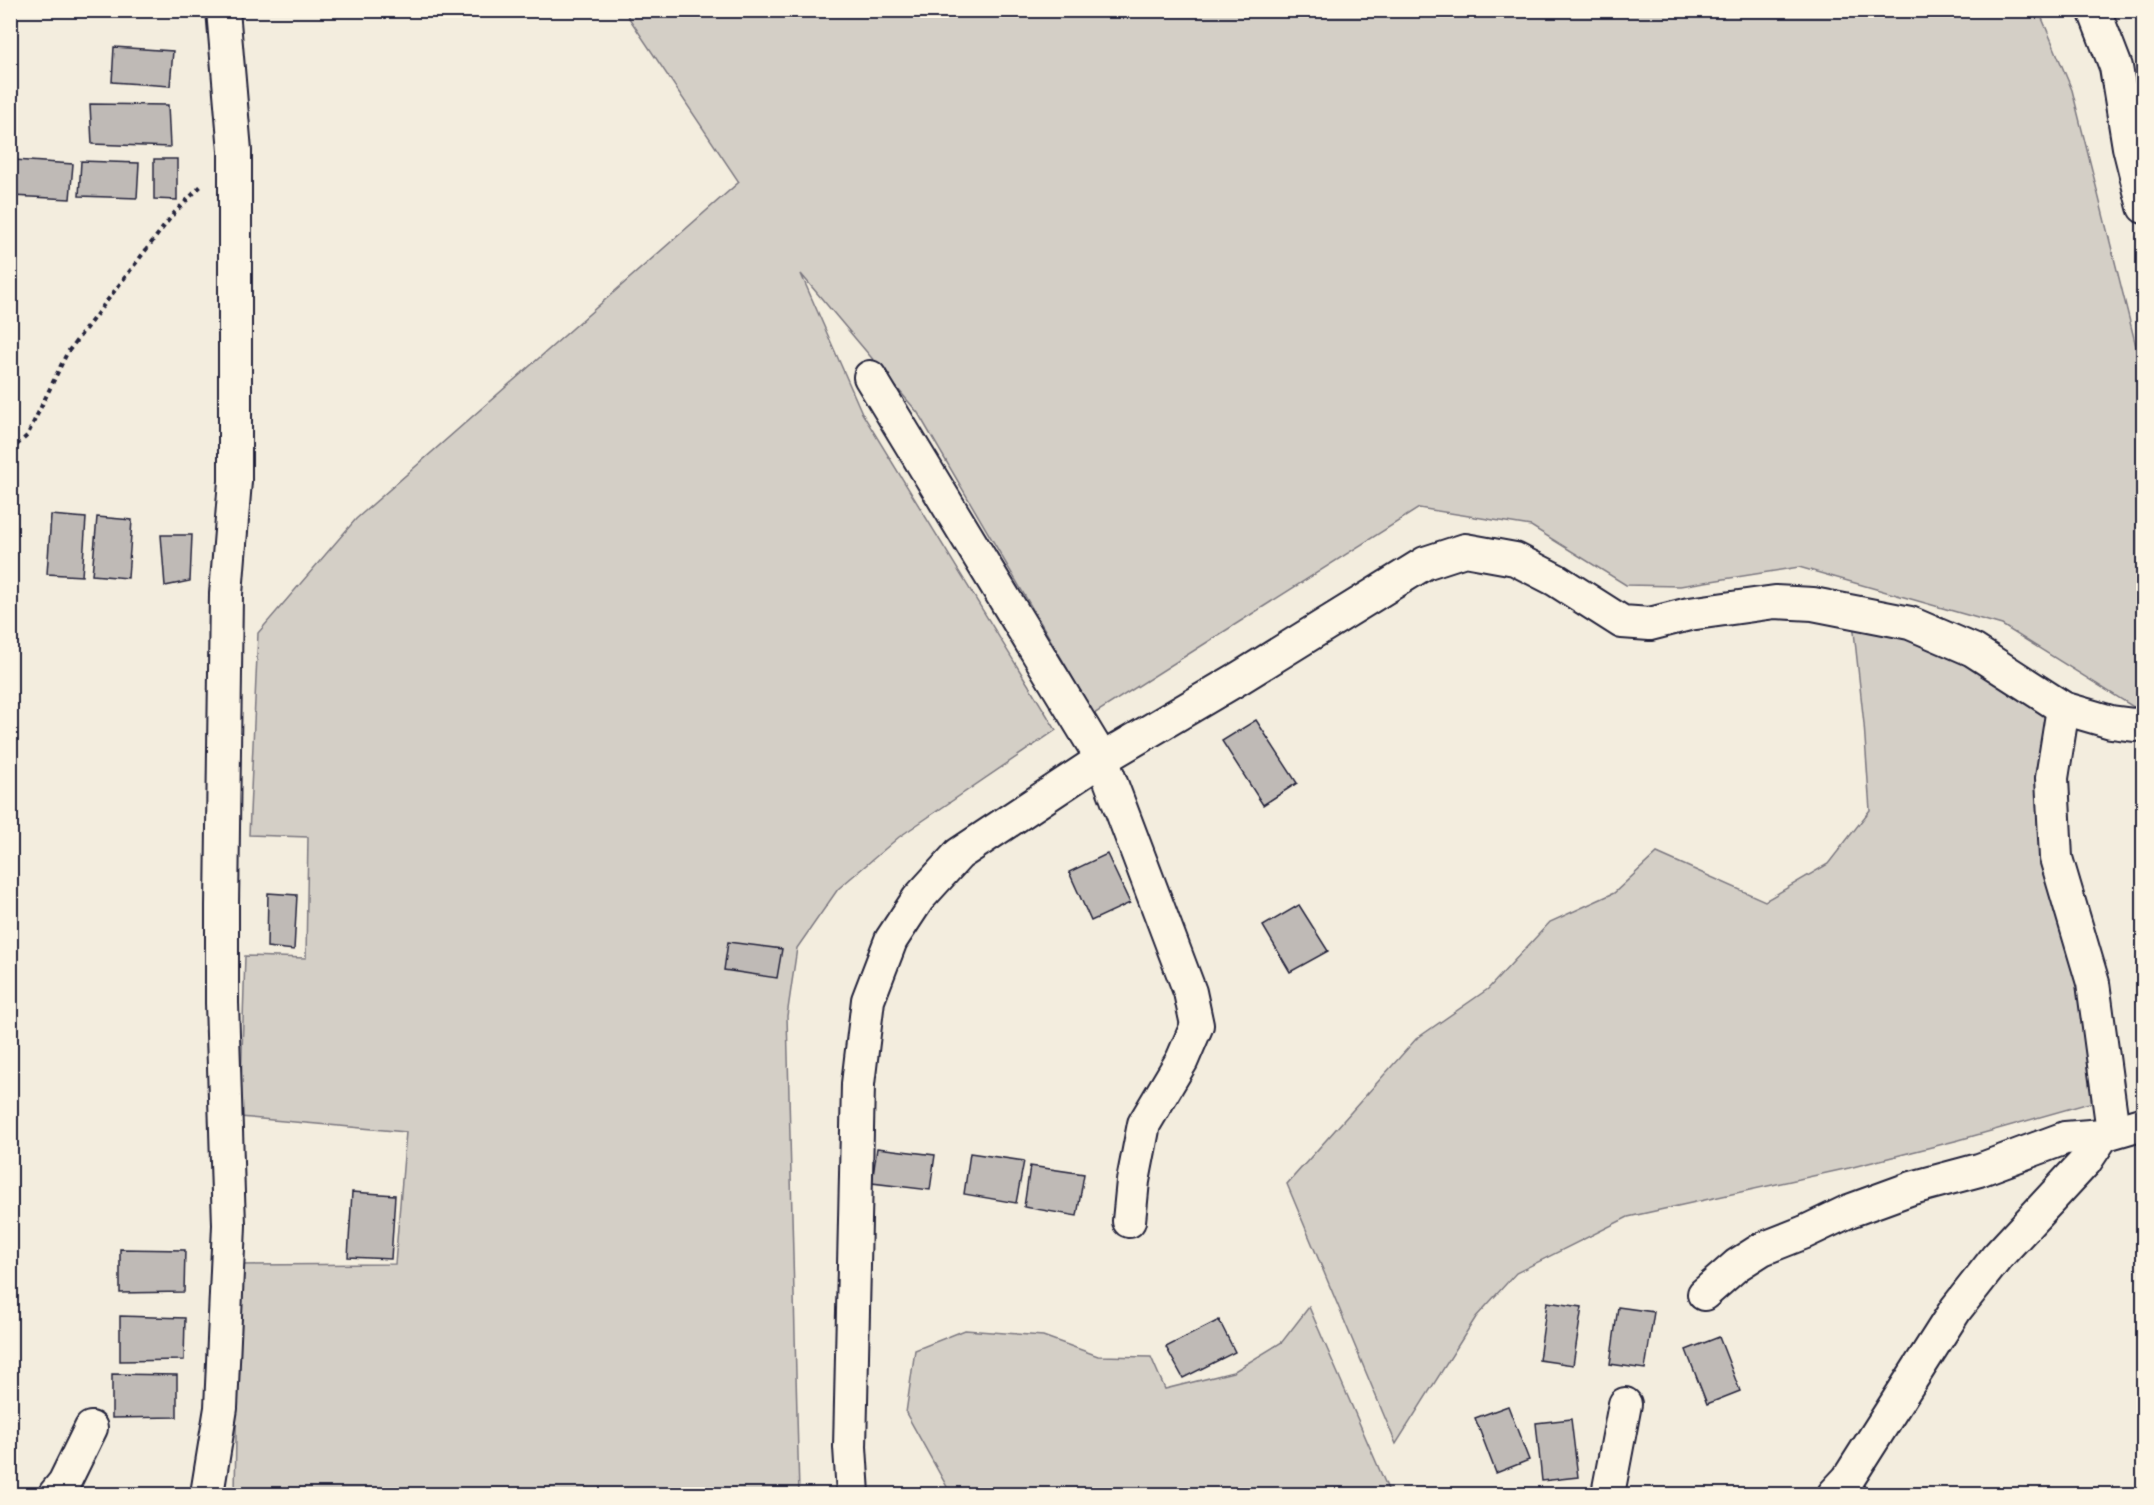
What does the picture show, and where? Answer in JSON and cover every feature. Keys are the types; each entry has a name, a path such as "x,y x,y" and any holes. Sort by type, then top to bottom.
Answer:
{"street":[{"path":"207,1494 221,1408 229,1225 222,1003 222,894 226,594 235,481 235,151 223,10"},
{"path":"2094,10 2116,67 2129,147 2144,207"},
{"path":"870,377 1102,759 1190,992 1197,1025 1182,1060 1144,1124 1133,1181 1129,1221"},
{"path":"853,1494 850,1447 858,1084 868,1000 891,940 918,899 959,854 1102,759 1241,677 1425,563 1465,550 1515,559 1556,580 1622,621 1650,624 1689,614 1775,602 1813,604 1910,623 1973,650 2064,708 2111,722 2134,725 2144,723"},
{"path":"1834,1494 1848,1479 1956,1309 1997,1257 2085,1162 2108,1133 2093,983 2056,858 2052,778 2064,708"},
{"path":"1704,1294 1737,1264 1762,1248 1806,1232 1849,1211 1912,1188 1979,1170 2065,1138 2108,1133 2144,1124"},
{"path":"1608,1494 1625,1404"},
{"path":"55,1494 64,1483 91,1428"}],"path":[{"path":"10,451 27,436 67,353 175,212 235,151"}],"shaded area":[{"path":"629,11 2039,11 2072,90 2143,374 2143,713 2002,625 1799,567 1680,586 1626,585 1531,526 1419,508 1094,714 918,413 801,274 862,413 1056,730 899,837 838,889 797,948 787,1016 799,1494 235,1493 239,1265 395,1264 406,1132 240,1117 245,956 306,958 308,837 249,835 258,633 356,519 739,182 627,15"},
{"path":"1852,613 1928,635 2059,711 2064,875 2100,1100 1849,1168 1628,1217 1516,1273 1476,1317 1396,1444 1287,1184 1416,1039 1488,989 1550,922 1614,893 1657,853 1765,901 1828,864 1870,810 1864,724"},
{"path":"1309,1307 1390,1494 951,1494 906,1413 915,1350 965,1330 1043,1336 1098,1356 1151,1357 1165,1389 1233,1372 1282,1342"}],"building":[{"path":"114,47 173,51 170,86 112,82"},
{"path":"90,104 168,105 170,147 92,144"},
{"path":"154,159 177,159 177,200 154,199"},
{"path":"14,160 73,164 70,199 12,196"},
{"path":"81,161 139,163 137,198 79,196"},
{"path":"51,515 86,518 82,576 47,574"},
{"path":"97,517 132,520 128,578 92,575"},
{"path":"161,535 192,535 190,581 165,586"},
{"path":"1256,720 1297,783 1263,805 1222,741"},
{"path":"1107,854 1130,903 1091,921 1069,872"},
{"path":"268,893 297,895 294,950 267,947"},
{"path":"1299,905 1328,951 1290,972 1263,926"},
{"path":"728,942 782,949 777,978 724,970"},
{"path":"877,1148 935,1155 930,1190 872,1183"},
{"path":"970,1153 1024,1161 1016,1203 964,1194"},
{"path":"1030,1166 1084,1174 1077,1216 1024,1207"},
{"path":"352,1192 395,1195 391,1259 348,1257"},
{"path":"120,1249 185,1250 184,1292 120,1293"},
{"path":"1547,1302 1582,1307 1573,1365 1539,1360"},
{"path":"1618,1307 1654,1312 1645,1369 1610,1364"},
{"path":"120,1316 185,1318 184,1360 120,1361"},
{"path":"1219,1320 1235,1352 1183,1378 1166,1347"},
{"path":"1719,1337 1740,1391 1707,1404 1686,1350"},
{"path":"112,1374 177,1375 177,1417 112,1418"},
{"path":"1508,1406 1529,1460 1496,1473 1475,1418"},
{"path":"1571,1419 1578,1477 1542,1481 1536,1423"}]}
